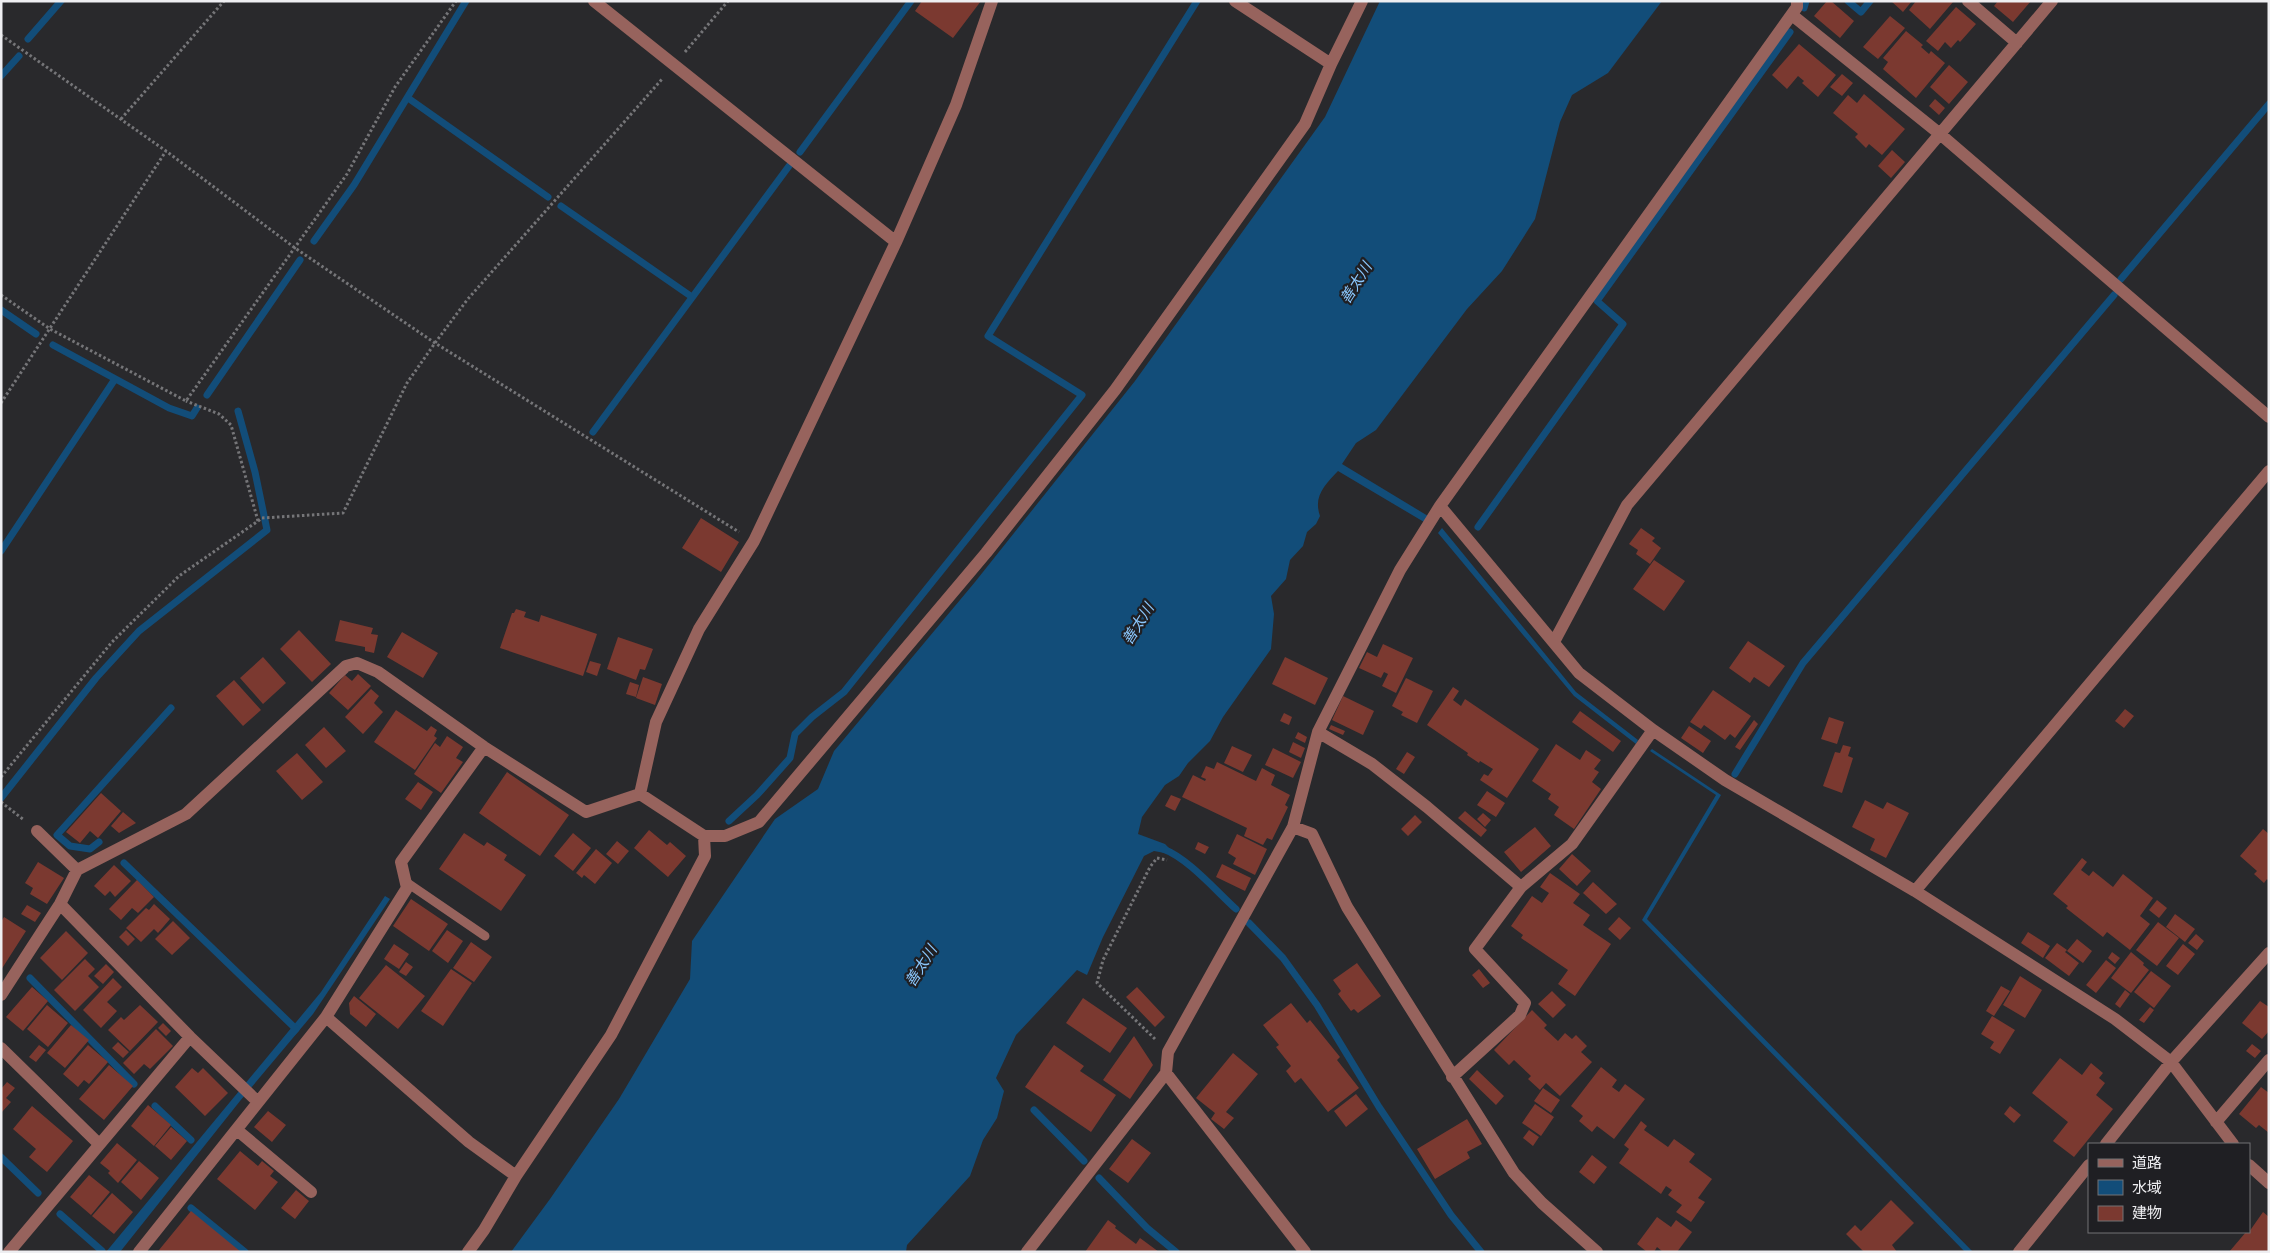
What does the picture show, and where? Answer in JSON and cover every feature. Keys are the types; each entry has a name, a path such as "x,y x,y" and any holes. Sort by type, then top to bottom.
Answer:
{"street":[{"path":"594,1 896,242"},
{"path":"640,794 660,713 698,629 754,541 896,242 956,105 992,1"},
{"path":"1235,1 1331,64"},
{"path":"640,794 704,836 725,836 759,822 986,553 1115,390 1305,124 1331,64 1362,1"},
{"path":"1027,1252 1166,1073 1168,1052 1293,827 1318,732 1400,570 1440,506 1797,7 1797,1"},
{"path":"1968,1 2016,43"},
{"path":"1554,642 1627,505 2052,1"},
{"path":"1792,14 1940,134 2269,417"},
{"path":"1915,891 2269,470"},
{"path":"1440,506 1579,673 1653,730 1725,780 1915,891 2116,1019 2171,1062 2232,1143"},
{"path":"1,995 60,904 77,870 186,814 346,666 357,663 378,672 484,747 586,812 640,794"},
{"path":"1452,1077 1520,1015 1525,1002 1475,950 1521,888 1572,844 1653,730"},
{"path":"1318,732 1372,764 1427,807 1521,888"},
{"path":"139,1252 237,1130 254,1098 326,1017 408,888 401,862 484,747"},
{"path":"1293,827 1312,834 1347,907 1514,1173 1542,1203 1597,1252"},
{"path":"38,831 77,870"},
{"path":"468,1252 484,1230 516,1176 611,1035 705,856 704,836"},
{"path":"60,904 190,1037 254,1098"},
{"path":"2107,1143 2171,1062 2269,953"},
{"path":"326,1017 469,1142 516,1176"},
{"path":"1,1245 8,1252 190,1037"},
{"path":"1,1048 99,1144"},
{"path":"2216,1122 2269,1060"},
{"path":"1166,1073 1305,1252"},
{"path":"237,1130 311,1192"},
{"path":"2019,1252 2088,1166"},
{"path":"2250,1166 2269,1183"}],"lane":[{"path":"406,882 485,936"}],"path":[{"path":"121,119 224,1"},
{"path":"186,401 347,174 395,87 456,1"},
{"path":"1,777 112,642 179,576 262,518 343,513 408,383 467,300 728,1"},
{"path":"1,35 166,151 295,248 435,343 754,541"},
{"path":"1,403 166,151"},
{"path":"1,295 50,329 186,401 219,414 231,425 258,521"},
{"path":"1,802 6,805"},
{"path":"1167,860 1157,858 1150,866 1103,960 1097,983 1168,1052"}],"water":[{"name":"善太川","path":"1380,1 1662,1 1608,73 1572,95 1560,122 1535,219 1502,271 1467,309 1376,430 1356,443 1342,464 1428,516 1424,522 1338,471 1325,486 1318,502 1320,516 1316,524 1307,532 1303,546 1290,560 1286,579 1271,596 1274,614 1271,649 1223,717 1210,741 1188,763 1179,776 1165,785 1142,817 1138,834 1165,844 1172,851 1170,854 1154,851 1144,856 1103,937 1087,975 1077,970 1016,1035 996,1078 1004,1091 997,1118 983,1140 970,1176 907,1245 906,1252 511,1252 619,1099 690,979 692,941 775,819 818,789 834,751 975,582 1135,381 1325,117"},
{"path":"1442,528 1576,692 1638,740 1636,744 1574,696 1438,533"},
{"path":"1652,749 1721,795 1647,919 1973,1252 1965,1252 1642,920 1716,795 1650,751"},
{"path":"385,896 390,899 313,1014 240,1101 120,1252 106,1252 321,992"}],"building":[{"path":"922,1 981,1 953,38 915,11"},
{"path":"1827,1 1831,1 1854,21 1840,38 1814,16"},
{"path":"1891,1 1912,1 1903,12"},
{"path":"1916,1 1953,2 1930,29 1909,10"},
{"path":"1998,1 2031,1 2013,22 1994,6"},
{"path":"1956,7 1976,24 1960,42 1958,40 1951,48 1945,42 1938,51 1926,41"},
{"path":"1890,16 1905,28 1878,59 1863,47"},
{"path":"1906,31 1923,45 1921,47 1929,54 1931,51 1945,63 1916,98 1883,69 1888,62 1883,58"},
{"path":"1799,44 1836,75 1818,97 1802,83 1804,81 1798,76 1787,89 1772,75"},
{"path":"1949,65 1968,82 1949,104 1930,87"},
{"path":"1842,74 1853,83 1842,96 1830,87"},
{"path":"1864,94 1905,129 1882,155 1869,144 1866,148 1855,137 1858,134 1833,113 1848,95 1857,103"},
{"path":"1935,99 1945,108 1939,115 1929,106"},
{"path":"1892,150 1905,162 1891,178 1878,166"},
{"path":"701,518 739,542 721,572 682,548"},
{"path":"1641,528 1655,538 1652,541 1661,548 1650,564 1636,554 1638,550 1629,544"},
{"path":"1654,560 1685,581 1664,611 1633,589"},
{"path":"516,609 526,612 524,617 539,622 541,615 597,634 583,676 500,648 512,613"},
{"path":"340,620 373,628 371,634 378,635 374,653 365,651 365,647 335,641"},
{"path":"299,630 331,664 312,682 280,649"},
{"path":"402,632 438,653 423,678 387,657"},
{"path":"618,637 653,649 645,670 640,669 636,680 607,669"},
{"path":"1748,641 1785,666 1769,687 1754,677 1750,683 1729,668"},
{"path":"1383,644 1413,658 1396,693 1382,686 1388,674 1384,672 1381,678 1359,668 1367,652 1377,657"},
{"path":"263,657 286,683 263,704 240,678"},
{"path":"1285,657 1328,678 1315,705 1272,684"},
{"path":"590,661 601,664 597,676 586,672"},
{"path":"358,674 371,686 348,710 329,693 345,675 352,681"},
{"path":"643,677 662,684 655,705 636,698"},
{"path":"1406,678 1433,691 1417,723 1401,715 1403,712 1392,706"},
{"path":"234,680 261,710 243,726 216,696"},
{"path":"630,682 639,685 636,697 626,694"},
{"path":"1453,687 1459,691 1453,700 1461,706 1465,699 1539,749 1507,798 1480,780 1484,774 1488,776 1493,769 1467,755 1468,753 1427,725"},
{"path":"371,689 379,696 374,703 383,712 363,734 345,717"},
{"path":"1713,690 1751,716 1735,738 1730,734 1725,740 1704,725 1701,729 1690,722"},
{"path":"1343,696 1374,711 1363,735 1332,720"},
{"path":"2125,709 2134,716 2124,728 2115,721"},
{"path":"396,710 427,731 431,726 437,730 434,736 437,738 415,770 374,742"},
{"path":"1580,711 1621,741 1613,752 1572,722"},
{"path":"1284,713 1292,717 1289,725 1280,721"},
{"path":"1829,717 1844,722 1837,744 1821,739"},
{"path":"1754,720 1758,724 1740,750 1735,747"},
{"path":"1331,725 1345,731 1343,735 1329,729"},
{"path":"1689,726 1711,741 1703,753 1681,738"},
{"path":"324,727 346,751 326,768 305,745"},
{"path":"1298,732 1307,737 1305,743 1295,738"},
{"path":"447,736 463,747 456,758 463,762 441,793 414,774 435,743 440,747"},
{"path":"1293,742 1305,748 1301,758 1289,752"},
{"path":"1556,744 1580,760 1586,750 1601,760 1594,769 1599,772 1592,782 1601,789 1574,829 1554,815 1559,807 1548,799 1551,794 1532,781"},
{"path":"1843,745 1851,747 1848,756 1853,758 1842,793 1823,786 1835,752 1840,753"},
{"path":"1232,746 1252,755 1243,772 1224,763"},
{"path":"1273,748 1301,762 1293,778 1265,765"},
{"path":"1407,752 1415,757 1404,774 1396,769"},
{"path":"297,753 323,782 302,800 276,771"},
{"path":"1217,762 1256,781 1262,768 1275,775 1271,785 1290,795 1285,805 1288,807 1272,840 1267,838 1263,845 1244,836 1247,828 1182,797 1193,775 1205,781 1206,779 1201,777 1206,766 1214,769"},
{"path":"507,772 569,815 540,856 479,813"},
{"path":"418,782 433,792 421,810 405,799"},
{"path":"1487,791 1505,803 1496,817 1477,805"},
{"path":"101,793 121,811 98,838 90,831 80,843 66,832"},
{"path":"1171,795 1181,799 1175,811 1165,806"},
{"path":"1865,800 1883,809 1887,802 1909,813 1886,858 1870,850 1875,839 1852,827"},
{"path":"1465,811 1487,830 1481,837 1458,818"},
{"path":"123,812 136,823 119,833 111,826"},
{"path":"1483,813 1491,820 1485,827 1477,819"},
{"path":"1415,815 1422,822 1408,836 1401,829"},
{"path":"1535,827 1551,846 1521,872 1504,852"},
{"path":"2263,829 2269,834 2269,881 2267,879 2264,883 2254,874 2257,871 2240,856"},
{"path":"649,830 667,845 670,842 686,856 668,877 634,848"},
{"path":"464,833 484,846 487,842 507,855 504,860 526,875 501,911 439,869"},
{"path":"573,833 591,848 573,871 554,856"},
{"path":"1237,834 1267,849 1255,875 1233,864 1236,858 1228,853"},
{"path":"617,841 629,851 618,864 606,854"},
{"path":"1198,842 1209,847 1205,854 1195,849"},
{"path":"596,849 612,863 595,884 584,875 582,878 576,873"},
{"path":"1572,854 1591,871 1577,886 1559,869"},
{"path":"2082,858 2087,862 2081,870 2089,876 2093,871 2113,887 2123,874 2153,898 2140,916 2150,924 2130,950 2107,932 2103,937 2066,908 2068,906 2053,894"},
{"path":"38,862 64,878 47,904 30,894 33,888 25,883"},
{"path":"1222,864 1251,878 1245,891 1216,877"},
{"path":"114,865 131,881 115,897 110,891 105,896 94,886"},
{"path":"1550,873 1580,894 1573,903 1590,915 1583,925 1611,944 1575,996 1558,984 1568,970 1521,938 1523,935 1511,926 1532,896 1542,903 1549,893 1540,887"},
{"path":"137,880 154,897 138,913 132,908 121,920 109,909"},
{"path":"1593,882 1617,904 1606,914 1583,893"},
{"path":"411,899 448,924 429,951 393,926"},
{"path":"2157,900 2167,908 2159,918 2149,910"},
{"path":"154,904 170,919 158,933 154,929 141,942 126,928 146,908 149,910"},
{"path":"27,905 41,913 35,922 21,914"},
{"path":"2175,914 2195,929 2185,942 2166,927"},
{"path":"4,917 26,931 1,970 1,922"},
{"path":"1619,917 1631,928 1620,940 1608,929"},
{"path":"173,921 190,938 172,955 155,939"},
{"path":"2158,922 2179,938 2157,966 2136,950"},
{"path":"126,930 135,939 128,946 119,937"},
{"path":"447,930 463,941 448,963 432,951"},
{"path":"66,931 88,953 62,980 40,958"},
{"path":"2028,932 2050,946 2043,958 2021,943"},
{"path":"2196,934 2204,941 2197,950 2188,943"},
{"path":"2077,939 2092,951 2083,963 2067,951"},
{"path":"471,942 492,957 474,982 453,968"},
{"path":"2057,943 2067,950 2065,952 2079,963 2069,976 2045,958"},
{"path":"394,944 409,954 399,969 384,959"},
{"path":"2183,944 2195,954 2178,975 2166,966"},
{"path":"2112,952 2120,958 2115,964 2108,958"},
{"path":"2131,952 2149,970 2131,993 2111,978"},
{"path":"85,959 95,969 88,976 99,987 75,1011 54,990"},
{"path":"2106,960 2116,968 2096,993 2086,985"},
{"path":"406,962 413,967 406,976 399,972"},
{"path":"1357,963 1381,996 1358,1013 1354,1009 1351,1011 1338,994 1341,991 1333,980"},
{"path":"106,964 114,972 103,984 94,976"},
{"path":"386,965 425,996 398,1029 359,998"},
{"path":"451,969 472,983 443,1026 421,1011"},
{"path":"1479,969 1490,983 1483,988 1472,975"},
{"path":"2151,971 2171,986 2154,1008 2134,992"},
{"path":"2020,976 2042,990 2025,1018 2003,1005"},
{"path":"113,978 122,987 107,1002 117,1011 101,1028 83,1010"},
{"path":"2001,986 2010,991 1994,1016 1986,1011"},
{"path":"32,987 48,1001 23,1031 6,1017"},
{"path":"1137,987 1165,1017 1155,1027 1126,997"},
{"path":"2125,990 2130,994 2120,1008 2115,1004"},
{"path":"1552,991 1566,1005 1553,1018 1538,1004"},
{"path":"354,996 376,1014 366,1027 350,1014 349,1003"},
{"path":"1083,998 1127,1028 1110,1053 1066,1023"},
{"path":"2260,1001 2269,1007 2269,1031 2262,1039 2242,1023"},
{"path":"1291,1003 1307,1023 1310,1020 1340,1057 1337,1060 1359,1088 1328,1112 1301,1078 1295,1083 1286,1071 1291,1066 1276,1047 1279,1045 1263,1025"},
{"path":"47,1005 68,1023 48,1047 27,1029"},
{"path":"140,1005 158,1022 130,1051 108,1030 121,1017 124,1020"},
{"path":"2150,1007 2154,1010 2144,1023 2139,1020"},
{"path":"1532,1010 1547,1025 1544,1028 1558,1041 1565,1033 1572,1039 1576,1035 1587,1046 1581,1052 1592,1062 1560,1096 1546,1083 1540,1090 1528,1079 1531,1076 1514,1060 1509,1065 1494,1050"},
{"path":"1992,1016 2015,1030 2000,1054 1990,1048 1994,1042 1981,1034"},
{"path":"163,1023 171,1031 166,1036 158,1028"},
{"path":"71,1025 89,1040 65,1068 47,1053"},
{"path":"156,1029 173,1046 150,1069 144,1064 134,1074 123,1063"},
{"path":"1134,1036 1153,1065 1130,1099 1103,1080"},
{"path":"118,1042 129,1052 123,1058 112,1048"},
{"path":"2252,1044 2261,1051 2255,1058 2246,1051"},
{"path":"39,1045 46,1050 36,1062 29,1057"},
{"path":"88,1045 108,1062 89,1084 84,1080 78,1087 63,1074"},
{"path":"1054,1045 1084,1066 1080,1071 1116,1095 1091,1132 1025,1087"},
{"path":"1233,1053 1258,1074 1226,1112 1234,1118 1224,1129 1211,1119 1215,1113 1196,1098"},
{"path":"2060,1058 2082,1075 2091,1063 2103,1073 2099,1078 2105,1083 2096,1095 2113,1109 2074,1157 2053,1141 2068,1122 2032,1093"},
{"path":"109,1065 133,1086 104,1120 79,1099"},
{"path":"1601,1067 1617,1080 1612,1087 1619,1092 1625,1084 1645,1099 1614,1139 1597,1126 1592,1132 1579,1121 1583,1116 1571,1106"},
{"path":"192,1068 198,1073 203,1068 228,1093 205,1116 175,1087"},
{"path":"1477,1070 1504,1096 1496,1105 1469,1079"},
{"path":"7,1082 15,1088 6,1098 11,1102 1,1113 1,1089"},
{"path":"2261,1087 2269,1093 2269,1133 2259,1125 2256,1128 2239,1114"},
{"path":"1543,1088 1560,1100 1551,1113 1534,1101"},
{"path":"1356,1094 1368,1109 1346,1127 1334,1111"},
{"path":"1535,1104 1554,1117 1541,1136 1522,1123"},
{"path":"148,1105 171,1125 154,1146 131,1126"},
{"path":"32,1106 73,1141 47,1172 29,1157 36,1149 13,1129"},
{"path":"2010,1106 2021,1115 2014,1123 2004,1114"},
{"path":"268,1111 286,1125 272,1142 254,1127"},
{"path":"1467,1119 1482,1144 1467,1152 1470,1158 1435,1179 1417,1149"},
{"path":"1641,1121 1647,1126 1644,1130 1668,1147 1674,1139 1695,1154 1689,1162 1712,1179 1698,1198 1705,1202 1691,1222 1676,1212 1682,1205 1668,1195 1672,1190 1666,1186 1661,1194 1619,1163 1629,1149 1624,1145"},
{"path":"171,1127 187,1141 171,1160 155,1146"},
{"path":"1529,1130 1539,1137 1533,1146 1523,1138"},
{"path":"1132,1139 1151,1153 1128,1183 1109,1169"},
{"path":"117,1143 137,1160 118,1183 108,1173 110,1171 100,1163"},
{"path":"240,1151 258,1166 262,1161 274,1171 270,1176 278,1182 255,1210 217,1179"},
{"path":"1592,1155 1607,1167 1594,1184 1579,1172"},
{"path":"139,1161 159,1178 141,1200 121,1182"},
{"path":"89,1175 110,1192 91,1215 70,1197"},
{"path":"296,1190 309,1201 295,1219 281,1208"},
{"path":"112,1193 133,1212 114,1234 92,1216"},
{"path":"1891,1200 1914,1223 1892,1245 1897,1252 1864,1252 1846,1234 1855,1225 1861,1231"},
{"path":"191,1211 241,1252 161,1252 159,1250"},
{"path":"2263,1212 2269,1217 2269,1252 2229,1252 2245,1233 2250,1233"},
{"path":"1657,1217 1671,1227 1676,1220 1692,1232 1677,1252 1663,1252 1657,1247 1654,1252 1647,1252 1637,1244"},
{"path":"1108,1220 1116,1226 1115,1228 1136,1244 1140,1238 1159,1252 1085,1252"}],"waterway":[{"path":"28,39 61,1"},
{"path":"314,241 354,185 466,1"},
{"path":"800,152 911,1"},
{"path":"729,821 757,795 790,758 795,734 812,717 844,692 1082,395 988,336 1197,1"},
{"path":"1804,8 1806,1"},
{"path":"1848,1 1861,12 1870,1"},
{"path":"1478,527 1623,324 1597,301 1790,32"},
{"path":"1,76 19,56"},
{"path":"408,98 548,197"},
{"path":"2121,279 2269,104"},
{"path":"593,432 789,166"},
{"path":"561,206 692,297"},
{"path":"207,395 300,260"},
{"path":"1735,774 1803,663 2114,295"},
{"path":"1,310 36,334"},
{"path":"53,345 169,408 192,416 197,408"},
{"path":"1,551 115,379"},
{"path":"1,798 96,678 139,631 267,530 255,472 238,411"},
{"path":"99,842 90,849 70,846 57,835 171,708"},
{"path":"1163,849 1192,867 1236,909"},
{"path":"124,863 296,1029 293,1032"},
{"path":"1249,923 1283,958 1317,1005 1379,1107 1451,1215 1481,1252"},
{"path":"30,978 134,1084"},
{"path":"155,1106 191,1140"},
{"path":"1034,1110 1084,1161"},
{"path":"1,1157 38,1193"},
{"path":"1099,1178 1147,1228 1176,1252"},
{"path":"191,1208 245,1252"},
{"path":"60,1214 102,1251"}]}
